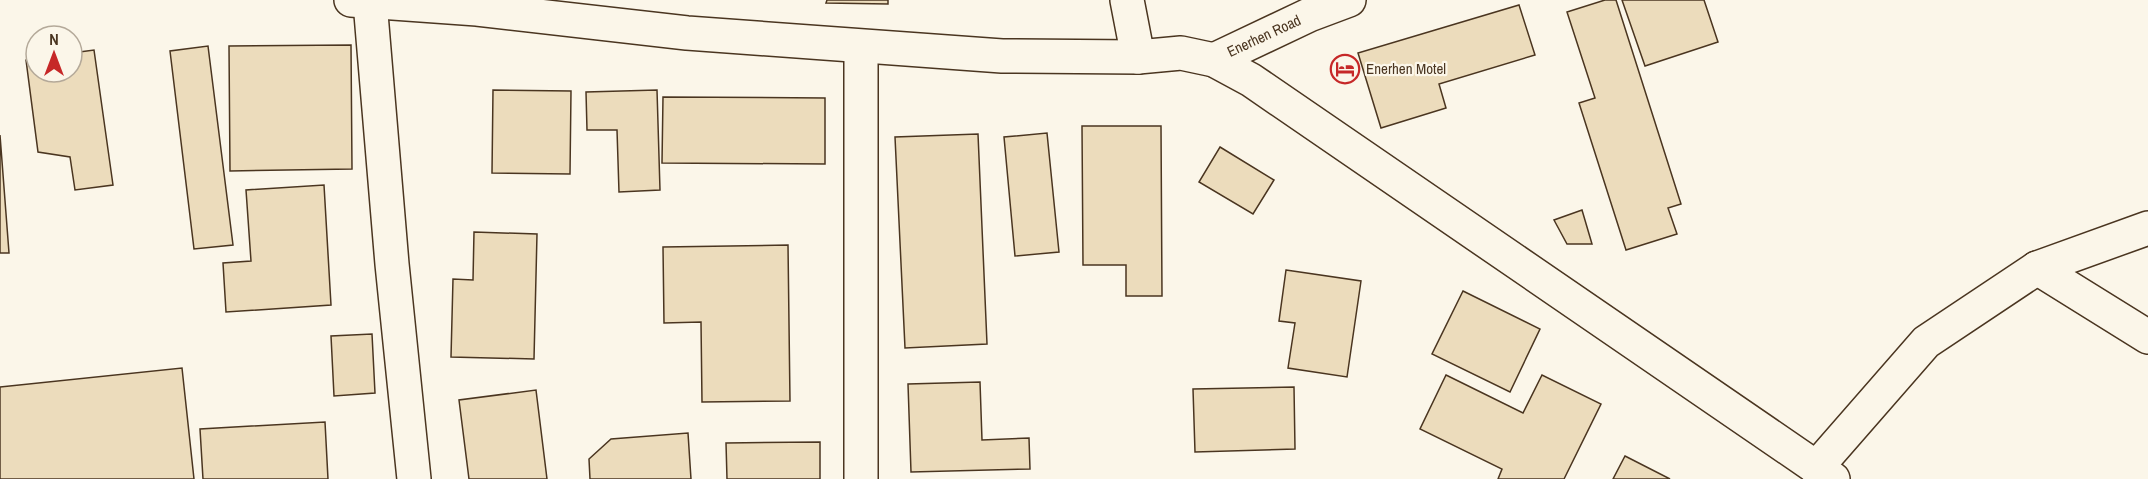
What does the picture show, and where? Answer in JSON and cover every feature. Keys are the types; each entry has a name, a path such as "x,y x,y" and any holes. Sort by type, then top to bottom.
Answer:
{"street":[{"path":"1127,0 1138,57"},
{"name":"Enerhen Road","path":"1214,60 1309,15 1349,0"},
{"path":"414,479 392,264 360,1 477,5 687,33 861,47 1002,56 1138,57 1181,53 1214,60 1251,80 1824,474 1926,342 2037,268 2148,228"},
{"path":"861,47 861,479"},
{"path":"2037,268 2148,337"}],"building":[{"path":"827,0 888,0 888,4 826,3"},
{"path":"1605,0 1616,0 1681,204 1668,208 1677,234 1626,250 1579,103 1595,98 1567,12"},
{"path":"1622,0 1704,0 1718,42 1645,66"},
{"path":"1519,5 1535,55 1439,84 1446,108 1381,128 1358,53"},
{"path":"351,45 352,169 230,171 229,46"},
{"path":"208,46 233,245 194,249 170,51"},
{"path":"94,50 113,185 75,190 70,157 38,152 29,84 84,84 84,51"},
{"path":"493,90 571,91 570,174 492,173"},
{"path":"657,90 660,190 619,192 617,130 587,130 586,92"},
{"path":"663,97 825,98 825,164 662,163"},
{"path":"1082,126 1161,126 1162,296 1126,296 1126,265 1083,265"},
{"path":"1047,133 1059,252 1015,256 1004,137"},
{"path":"978,134 987,344 905,348 895,137"},
{"path":"0,135 9,253 0,253"},
{"path":"1220,147 1274,180 1253,214 1199,182"},
{"path":"324,185 331,305 226,312 223,263 251,261 246,190"},
{"path":"1582,210 1592,244 1567,244 1554,220"},
{"path":"474,232 537,234 534,359 451,357 453,279 473,280"},
{"path":"788,245 790,401 702,402 701,322 664,323 663,247"},
{"path":"1286,270 1361,281 1347,377 1288,368 1295,323 1279,321"},
{"path":"1463,291 1540,329 1510,392 1432,354"},
{"path":"372,334 375,393 334,396 331,336"},
{"path":"182,368 194,479 0,479 0,387"},
{"path":"1446,375 1523,413 1542,375 1601,404 1564,479 1498,479 1502,469 1420,429"},
{"path":"980,382 982,440 1029,438 1030,469 911,472 908,384"},
{"path":"1294,387 1295,449 1195,452 1193,389"},
{"path":"536,390 547,479 469,479 459,400"},
{"path":"325,422 328,479 203,479 200,429"},
{"path":"688,433 691,479 590,479 589,459 611,439"},
{"path":"820,442 820,479 727,479 726,443"},
{"path":"1625,456 1670,479 1613,479"}],"place":[{"name":"Enerhen Motel","path":"1345,69"}]}
